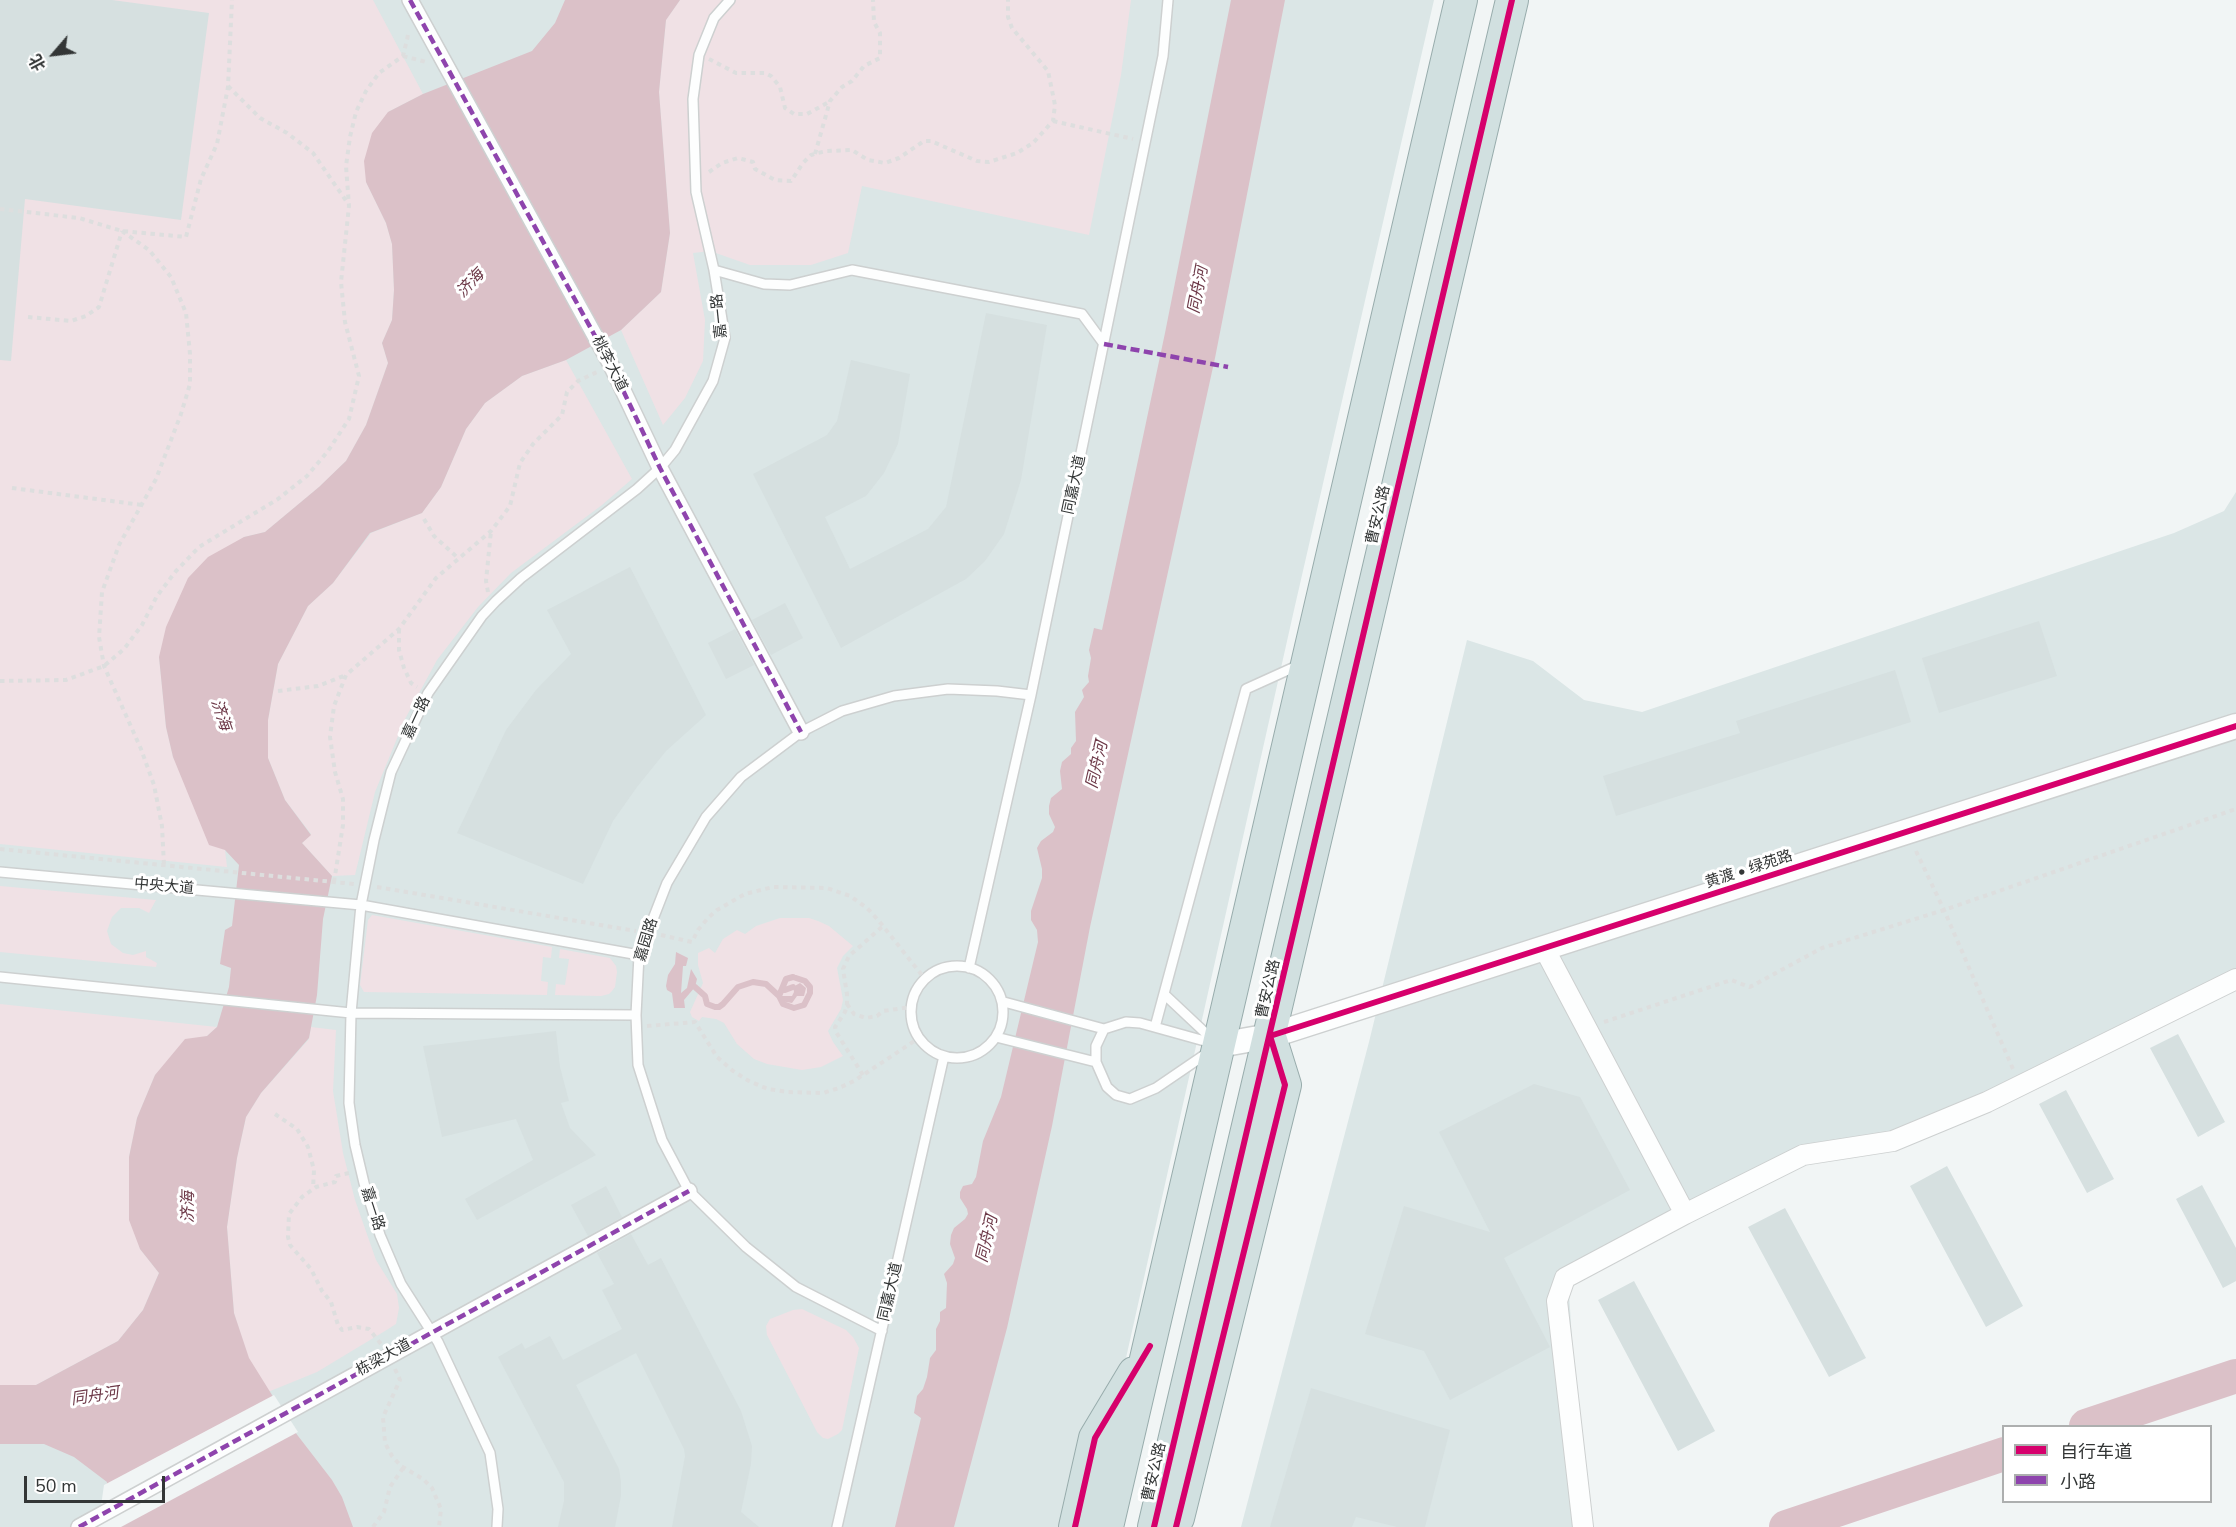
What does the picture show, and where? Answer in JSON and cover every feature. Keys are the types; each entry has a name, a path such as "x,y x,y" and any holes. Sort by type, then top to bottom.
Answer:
{"highway":[{"path":"1107,1527 1461,0"},
{"name":"曹安公路","path":"1154,1527 1512,0"},
{"name":"曹安公路","path":"1176,1527 1284,1084 1270,1036"},
{"path":"1075,1527 1095,1438 1150,1346"}],"street":[{"name":"桃李大道","path":"410,0 608,360 660,468 801,732"},
{"name":"黄渡 • 绿苑路","path":"1219,1046 1270,1036 2236,726"},
{"path":"1544,948 1685,1215"},
{"path":"1583,1527 1557,1301 1565,1278 1803,1155 1893,1141 1987,1102 2236,979"},
{"name":"栋梁大道","path":"79,1527 689,1191"}],"lane":[{"name":"嘉一路","path":"497,1527 498,1509 490,1453 432,1332 401,1284 380,1235 361,1172 349,1103 351,1013 361,905 391,772 428,693 482,616 496,601 521,578 637,489 660,468 675,450 713,381 725,339 714,270 696,192 693,99 699,56 714,18 730,0"},
{"name":"同嘉大道","path":"969,968 1032,695 1163,56 1168,0"},
{"path":"714,270 764,284 790,285 852,270 1071,311 1082,314 1104,344"},
{"path":"1155,1027 1246,689 1308,661"},
{"name":"嘉园路","path":"882,1330 796,1287 746,1247 689,1191 662,1140 638,1065 636,1015 639,955 667,883 706,817 741,777 801,732 842,711 894,696 948,689 1032,695"},
{"name":"中央大道","path":"0,872 361,905"},
{"path":"361,905 639,955"},
{"path":"953,966 969,968 981,973 991,982 1004,1002 1001,1027 986,1048 973,1056 958,1058 944,1056 929,1049 919,1038 912,1023 911,1007 915,992 925,979 938,970 953,966"},
{"path":"0,977 351,1013 636,1015"},
{"path":"1164,994 1219,1046"},
{"path":"1004,1002 1104,1029 1126,1022 1155,1027 1219,1046"},
{"path":"1104,1029 1096,1046 1096,1062 1107,1086 1116,1095 1130,1099 1156,1088 1219,1046"},
{"path":"996,1037 1096,1062"},
{"name":"同嘉大道","path":"837,1527 944,1056"}],"path":[{"path":"0,209 80,218 123,231 186,237 201,179 217,144 228,87 232,0"},
{"path":"699,56 713,60 735,73 765,73 777,81 785,108 800,115 814,111 830,101 842,87 852,81 864,66 880,58 880,33 874,22 873,0"},
{"path":"696,181 722,164 738,158 753,162 755,169 775,180 791,181 803,163 815,154 826,151 852,150 868,160 885,163 899,158 924,141 931,141 968,159 989,162 1006,158 1025,148 1053,121 1055,105 1048,71 1012,27 1008,17 1008,0"},
{"path":"0,681 66,680 104,666 124,649 142,625 164,587 199,547 278,499 306,476 328,451 349,419 359,376 345,322 341,282 350,206 346,166 350,137 356,112 366,91 379,73 403,56"},
{"path":"228,87 260,118 287,133 313,153 350,206"},
{"path":"815,154 830,101"},
{"path":"1053,121 1145,142"},
{"path":"28,317 71,321 86,316 99,307 123,231"},
{"path":"123,231 149,250 171,278 186,313 190,354 190,384 181,414 156,479 119,545 102,592 99,637 104,666 154,785 162,826 164,865"},
{"path":"278,691 318,686 346,675 399,629 436,578 491,531 510,506 520,463 533,444 562,415 567,392 578,381 608,360"},
{"path":"12,488 142,505"},
{"path":"424,519 434,536 458,558"},
{"path":"491,531 486,581 489,595 496,601"},
{"path":"399,629 399,650 404,668 411,683 428,693"},
{"path":"334,882 343,825 343,799 335,772 330,737 334,706 346,675"},
{"path":"1586,1028 1731,980 1750,987 1822,948 1944,910 2236,809"},
{"path":"1907,832 1944,910 2020,1086"},
{"path":"0,849 365,885 692,942 708,918 732,900 757,890 790,886 827,888 860,903 883,926 925,979"},
{"path":"863,1075 835,1027 845,1012 847,1004 843,977 845,962 883,926"},
{"path":"847,1004 854,1014 866,1018 876,1016 883,1011 911,1007"},
{"path":"636,1027 695,1022 717,1057 749,1082 768,1089 788,1092 823,1093 839,1088 919,1038"},
{"path":"275,1114 297,1129 308,1147 314,1170 313,1188"},
{"path":"361,1172 336,1176 335,1182 313,1188 302,1197 289,1214 287,1227 290,1245 311,1269 331,1302 338,1325 342,1330 357,1327 369,1329 388,1356 400,1380 383,1417 383,1435 392,1456 427,1482 436,1495 441,1509 439,1527"},
{"path":"373,1527 384,1512 390,1486 395,1476 404,1467"}],"shaded area":[{"path":"0,0 1434,0 1088,1527 0,1527"},
{"path":"0,0 373,0 423,94 388,112 366,182 386,223 392,244 394,290 392,320 382,343 388,363 366,425 346,461 319,487 265,532 244,537 159,657 166,727 173,757 225,850 227,867 0,844"},
{"path":"680,0 1131,0 1121,75 1089,235 862,186 848,253 811,265 750,265 710,251 693,253 705,320 703,361 685,398 663,425 621,330 661,292 670,233 659,92 666,20"},
{"path":"566,360 632,479 602,505 511,573 478,607 437,660 405,719 375,792 355,875 332,876 302,843 311,834 285,800 268,758 268,720 278,664 308,606 333,583 371,533 422,513 441,487 466,429 485,403 522,376"},
{"path":"2236,492 2236,987 1893,1141 1843,1145 1573,1277 1569,1293 1584,1527 1241,1527 1369,1042 1467,640 1533,661 1584,700 1642,712 2174,533 2224,511"},
{"path":"0,886 156,900 149,913 139,908 121,908 112,917 107,931 111,944 123,953 133,955 146,951 146,957 157,963 156,967 0,952"},
{"path":"372,915 552,947 551,958 543,957 541,981 548,982 547,995 364,992 360,985 368,920"},
{"path":"780,918 809,918 818,921 829,926 853,946 843,956 837,968 843,1000 841,1009 828,1031 843,1056 821,1067 802,1070 767,1064 754,1059 737,1044 724,1023 702,1017 699,1021 692,1017 690,1012 703,983 698,965 698,953 709,948 715,953 723,939 737,930 745,934 756,926"},
{"path":"560,949 610,958 616,966 615,987 609,994 601,996 555,995 556,984 565,985 569,959 559,958"},
{"path":"0,1004 217,1027 155,1075 137,1118 129,1157 140,1249 159,1273 143,1310 118,1341 36,1385 0,1385"},
{"path":"311,1027 336,1030 333,1091 343,1153 355,1200 376,1260 397,1294 399,1308 396,1324 317,1372 268,1392 248,1358 234,1313 227,1227 237,1158 246,1117 261,1093 309,1039"},
{"path":"802,1309 846,1330 859,1348 842,1430 828,1439 823,1438 817,1432 767,1335 766,1326 770,1319"}],"water":[{"path":"565,0 680,0 666,20 659,92 670,233 661,292 621,330 566,360 522,376 485,403 466,429 441,487 422,513 370,533 333,583 308,606 278,664 268,720 268,758 285,800 311,835 302,843 332,876 323,919 317,995 309,1038 261,1093 246,1117 237,1158 227,1227 234,1313 249,1358 295,1432 332,1480 342,1497 353,1527 101,1527 107,1482 74,1457 44,1444 0,1444 0,1385 36,1385 118,1341 143,1310 159,1273 140,1249 129,1220 129,1157 137,1118 155,1075 185,1039 207,1036 217,1027 229,987 231,968 220,964 225,930 232,926 239,865 225,850 209,845 173,757 166,727 159,657 166,627 188,578 208,557 244,537 265,532 319,487 346,461 366,425 388,363 382,343 392,320 394,290 392,244 386,223 366,182 364,161 372,133 388,112 423,94 532,51 555,23"},
{"name":"同舟河","path":"1231,0 1285,0 1215,358 1090,927 1052,1126 1007,1328 954,1527 895,1527 921,1418 914,1413 917,1396 923,1389 930,1358 936,1350 936,1329 940,1321 940,1312 946,1308 947,1283 944,1274 955,1258 950,1244 951,1235 954,1228 968,1214 960,1198 960,1192 963,1186 972,1184 976,1177 983,1141 1001,1097 1038,942 1037,930 1031,920 1031,911 1042,878 1037,848 1055,827 1049,814 1049,806 1051,798 1062,789 1060,771 1062,762 1071,754 1071,748 1076,741 1075,712 1084,697 1082,690 1089,682 1091,658 1089,650 1094,628 1102,630 1165,333"},
{"path":"676,952 688,958 686,966 683,966 681,993 687,988 691,969 697,979 695,987 684,1000 685,1008 674,1008 672,993 667,990 666,986 668,975 675,964"},
{"path":"800,983 806,988 804,996 797,996 792,1003 780,1001 779,996 792,996 793,987"}],"pier":[{"path":"274,1395 298,1432 121,1527 98,1527 104,1485"}],"building":[{"path":"0,0 112,0 209,13 181,220 25,199 11,361 0,360"},
{"path":"986,313 1047,325 1021,480 1004,534 985,561 966,579 841,648 753,474 827,435 837,421 851,360 910,374 898,444 884,473 866,496 825,517 850,569 928,529 946,507"},
{"path":"630,567 706,715 666,751 637,787 613,821 583,884 457,833 506,730 536,690 571,654 547,610"},
{"path":"785,603 803,638 771,655 752,620"},
{"path":"2039,621 2057,676 1939,713 1922,658"},
{"path":"735,629 754,665 726,679 708,643"},
{"path":"1895,670 1911,722 1616,816 1603,776 1740,733 1736,721"},
{"path":"556,1031 560,1067 569,1101 561,1103 570,1128 596,1155 477,1220 465,1199 533,1160 516,1119 442,1137 423,1046"},
{"path":"2178,1034 2225,1122 2198,1137 2150,1048"},
{"path":"1534,1084 1580,1097 1630,1190 1504,1258 1550,1347 1450,1400 1424,1351 1365,1334 1404,1206 1490,1232 1439,1132"},
{"path":"2066,1090 2114,1179 2087,1193 2039,1104"},
{"path":"1947,1166 2023,1306 1986,1327 1910,1186"},
{"path":"2202,1185 2236,1248 2236,1281 2223,1288 2176,1199"},
{"path":"606,1186 622,1217 588,1236 571,1205"},
{"path":"1785,1208 1866,1358 1829,1377 1748,1227"},
{"path":"631,1234 648,1265 661,1258 741,1411 752,1446 751,1464 741,1512 759,1527 672,1527 685,1456 684,1449 636,1353 576,1385 619,1469 621,1496 615,1527 558,1527 564,1501 564,1482 498,1357 522,1343 525,1349 550,1336 563,1360 622,1329 602,1290 614,1284 597,1253"},
{"path":"1634,1281 1715,1431 1678,1451 1598,1300"},
{"path":"1311,1388 1450,1430 1425,1527 1397,1527 1356,1517 1352,1527 1270,1527"}],"waterway":[{"path":"793,977 805,981 810,987 810,993 804,1005 794,1008 783,1004 779,996 786,979 793,977"},
{"path":"695,987 705,996 707,1004 715,1007 723,1004 738,987 753,982 766,984 779,996"},
{"path":"783,987 785,990 793,987"},
{"path":"2089,1425 2236,1376"},
{"path":"1786,1527 2002,1455"}],"marked path":[{"path":"410,0 611,365 660,468 801,732"},
{"path":"1104,344 1228,367"},
{"path":"79,1527 689,1191"}],"cycle path":[{"path":"1154,1527 1512,0"},
{"path":"1270,1036 2236,726"},
{"path":"1176,1527 1285,1085 1270,1036"},
{"path":"1075,1527 1095,1438 1150,1346"}],"water label":[{"name":"济海","path":"471,284"},
{"name":"济海","path":"220,715"},
{"name":"济海","path":"189,1207"}]}
